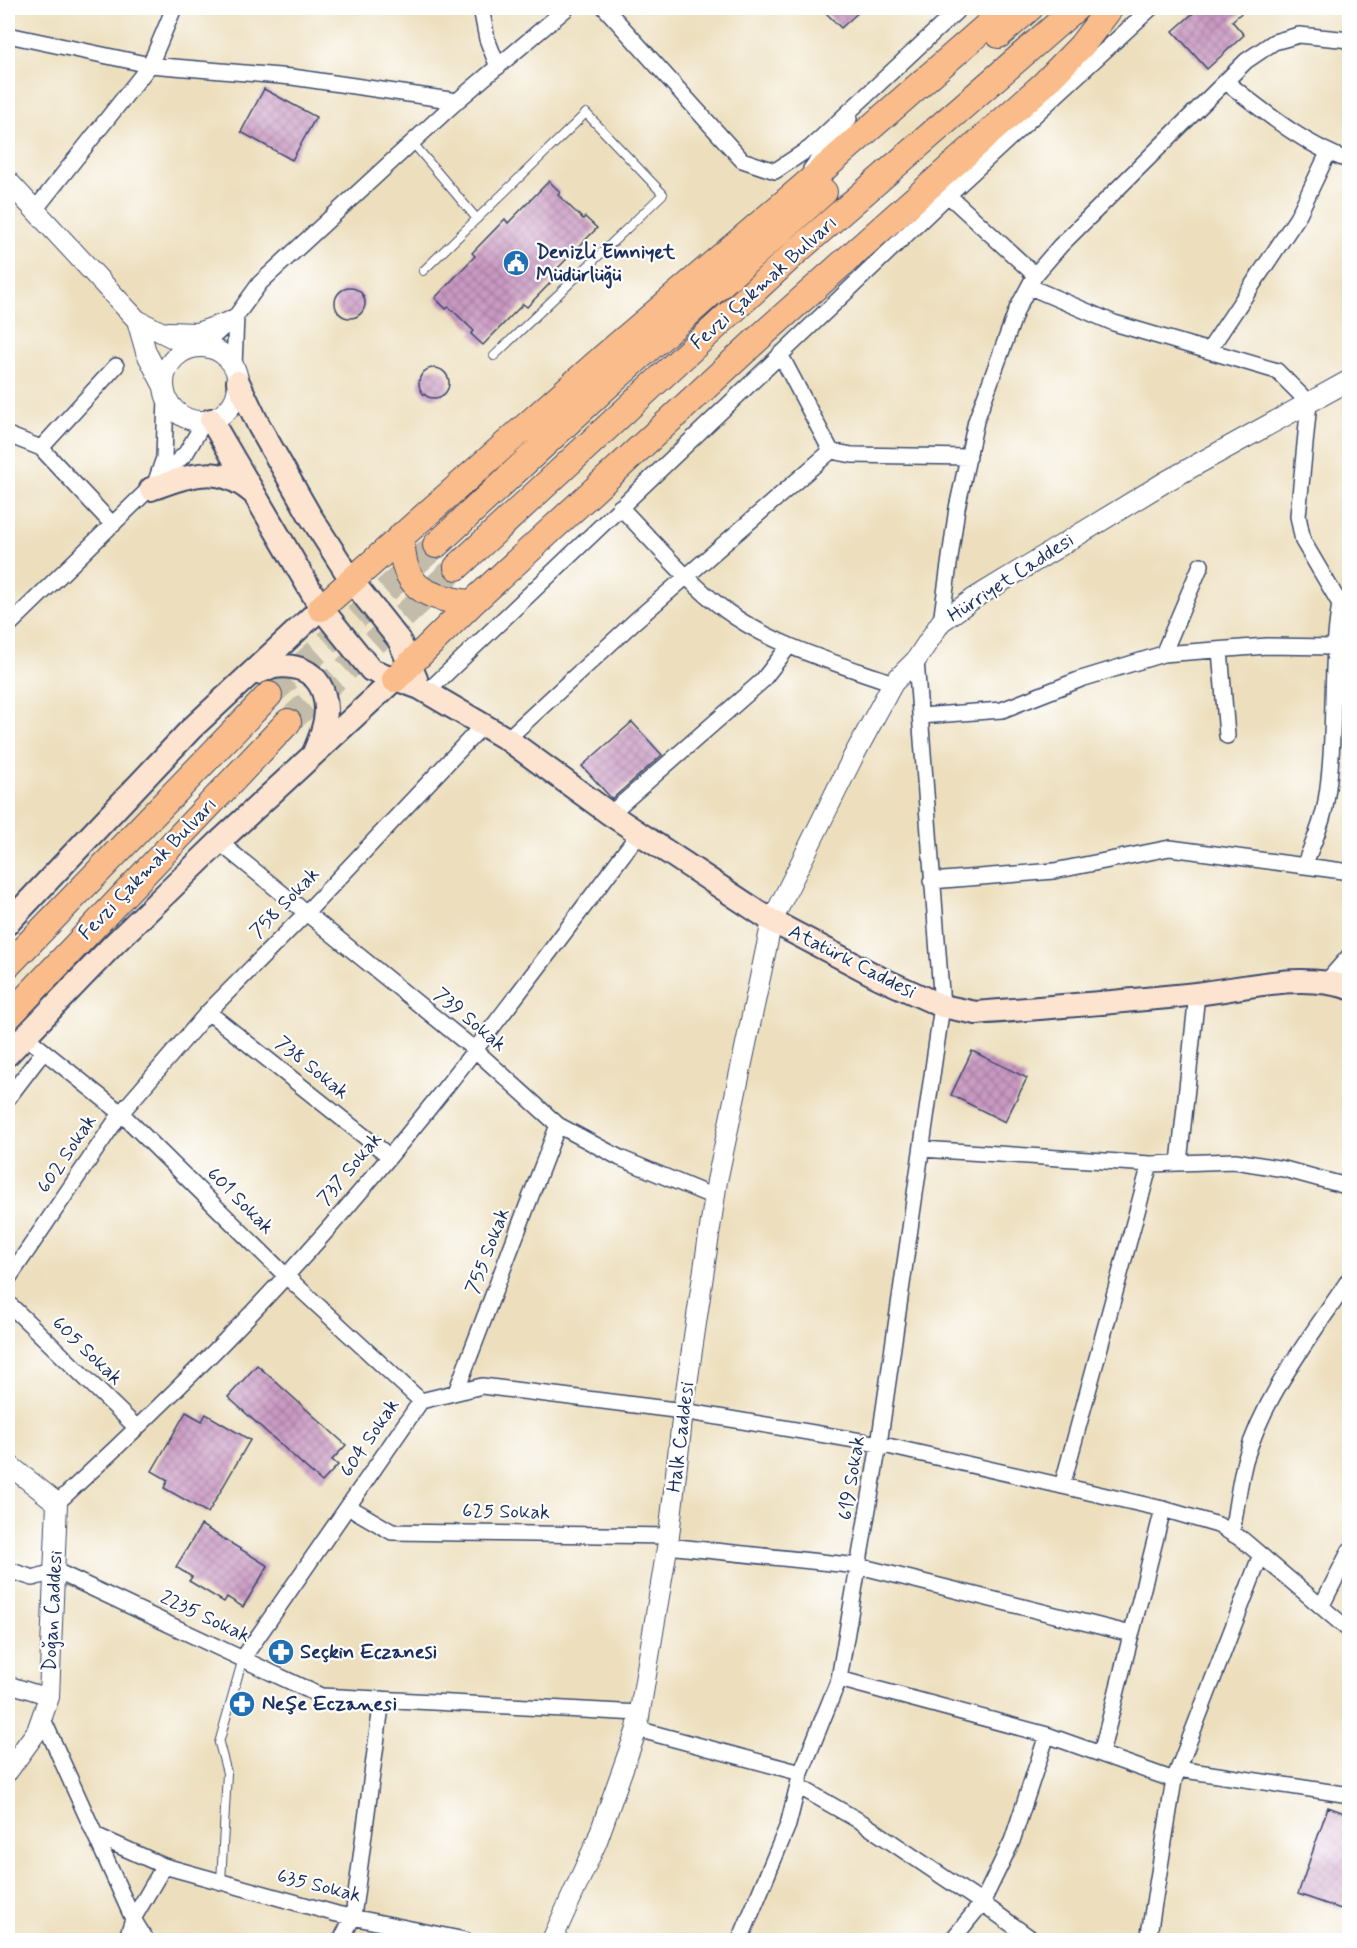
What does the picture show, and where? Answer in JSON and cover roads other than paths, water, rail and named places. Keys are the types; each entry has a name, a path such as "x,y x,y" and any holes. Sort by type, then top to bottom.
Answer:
{"main road":[{"path":"8,923 191,729 321,608 606,355 1007,8"},
{"name":"Fevzi Çakmak Bulvarı","path":"436,545 605,388 1030,8"},
{"name":"Fevzi Çakmak Bulvarı","path":"457,567 796,252 1076,8"},
{"path":"8,1054 114,944 219,842 313,757 472,603 753,343 1043,85 1081,46 1110,8"},
{"path":"236,374 259,426 309,514 352,581 399,640 402,672"},
{"name":"Atatürk Caddesi","path":"208,421 258,498 321,608 371,669 402,672 423,690 507,739 610,813 772,921 942,1006 976,1013 1197,994 1277,981 1327,981 1350,988"},
{"path":"152,489 186,477 209,474 231,478 258,498"},
{"path":"402,535 403,563 414,585 438,598 472,603"},
{"path":"243,680 264,669 286,664 300,668 312,678 319,687 326,709 313,757"},
{"name":"Fevzi Çakmak Bulvarı","path":"8,965 269,695"},
{"name":"Fevzi Çakmak Bulvarı","path":"8,1017 288,722"}],"street":[{"path":"34,211 150,65 174,8"},
{"path":"482,8 487,39 498,67"},
{"path":"152,489 164,458 165,372 170,361 197,347 233,319 260,283 412,142 567,8"},
{"path":"605,8 742,160 775,171 810,148 960,8"},
{"path":"423,690 620,507 948,195 1151,8"},
{"path":"8,35 150,65 292,77 458,101"},
{"path":"941,622 957,508 976,422 1017,309 1032,281 1060,246 1246,61 1274,42 1299,35 1348,38"},
{"path":"1226,82 1292,132 1328,153 1350,160"},
{"path":"804,186 813,165 838,136 873,88"},
{"path":"1209,350 1297,218 1328,153"},
{"path":"8,181 34,211 147,326 197,347 221,352 236,374"},
{"path":"948,195 1032,281 1114,323 1277,371 1309,403 1298,516 1303,541 1345,601 1333,647 1335,707 1326,802 1304,866"},
{"path":"8,196 34,211"},
{"path":"147,326 197,333 233,319"},
{"path":"8,626 152,489 186,453 208,421 225,412 233,403 236,374 233,319"},
{"path":"147,326 146,352 165,392 182,416 208,421"},
{"path":"780,354 831,451"},
{"path":"41,448 116,366"},
{"name":"Hürriyet Caddesi","path":"772,921 892,683 916,660 941,622 973,599 1165,482 1350,380"},
{"path":"8,435 41,448 113,525"},
{"path":"831,451 852,455 969,456"},
{"path":"507,739 831,451"},
{"path":"620,507 688,577 726,610 789,646 892,683"},
{"path":"1163,654 1201,565"},
{"path":"610,813 762,681 789,646"},
{"path":"920,716 1002,710 1081,679 1163,654 1333,647"},
{"path":"1220,650 1227,736"},
{"name":"619 Sokak","path":"740,1941 788,1825 800,1779 839,1679 879,1443 942,1006 916,660"},
{"name":"758 Sokak","path":"121,1113 208,1012 306,913 483,725"},
{"name":"737 Sokak","path":"57,1503 137,1428 286,1276 389,1156 475,1050 640,832"},
{"name":"739 Sokak","path":"219,842 475,1050 558,1125 620,1158 714,1197"},
{"path":"931,881 1054,871 1170,848 1350,872"},
{"name":"Halk Caddesi","path":"552,1941 597,1841 638,1721 668,1541 683,1412 714,1197 772,921"},
{"path":"1327,981 1350,955"},
{"path":"1179,1163 1197,994"},
{"name":"738 Sokak","path":"208,1012 389,1156"},
{"name":"601 Sokak","path":"25,1036 121,1113 286,1276 421,1401"},
{"path":"8,1098 43,1052"},
{"name":"602 Sokak","path":"8,1279 121,1113"},
{"name":"755 Sokak","path":"456,1392 558,1125"},
{"path":"922,1149 1150,1164 1235,1161 1284,1169 1350,1187"},
{"path":"1062,1486 1150,1164"},
{"path":"1232,1533 1245,1461 1266,1409 1281,1379 1350,1278"},
{"name":"605 Sokak","path":"8,1304 137,1428"},
{"name":"604 Sokak","path":"243,1658 421,1401 482,1386 683,1412 879,1443 1163,1509 1218,1526 1232,1533 1322,1605 1350,1631"},
{"path":"8,1464 57,1503"},
{"name":"Doğan Caddesi","path":"8,1771 37,1731 49,1697 56,1571 57,1503"},
{"name":"625 Sokak","path":"349,1507 392,1532 668,1541 859,1566 1131,1634"},
{"path":"1101,1754 1163,1509"},
{"path":"1322,1605 1350,1550"},
{"path":"1148,1941 1176,1774 1260,1557"},
{"path":"8,1570 33,1578 56,1571"},
{"name":"2235 Sokak","path":"56,1571 321,1696 382,1699 638,1721 800,1779 982,1903 1033,1941"},
{"path":"839,1679 1047,1735 1101,1754 1176,1774 1350,1795"},
{"path":"8,1684 49,1697"},
{"path":"341,1941 353,1917 382,1699"},
{"path":"42,1717 133,1920 146,1941"},
{"path":"952,1941 982,1903 1012,1841 1047,1735"},
{"name":"635 Sokak","path":"95,1835 164,1866 353,1917 465,1941"},
{"path":"126,1941 133,1920 164,1866"}],"lane":[{"path":"423,271 586,113 663,194 494,356"},
{"path":"412,142 477,219"},
{"path":"221,1882 227,1773 219,1743 243,1658"}],"tunnel":[{"path":"269,695 436,545"},
{"path":"288,722 457,567"}],"place":[{"name":"Denizli Emniyet Müdürlüğü","path":"516,263"},
{"name":"Seçkin Eczanesi","path":"281,1652"},
{"name":"Neşe Eczanesi","path":"242,1704"}]}
